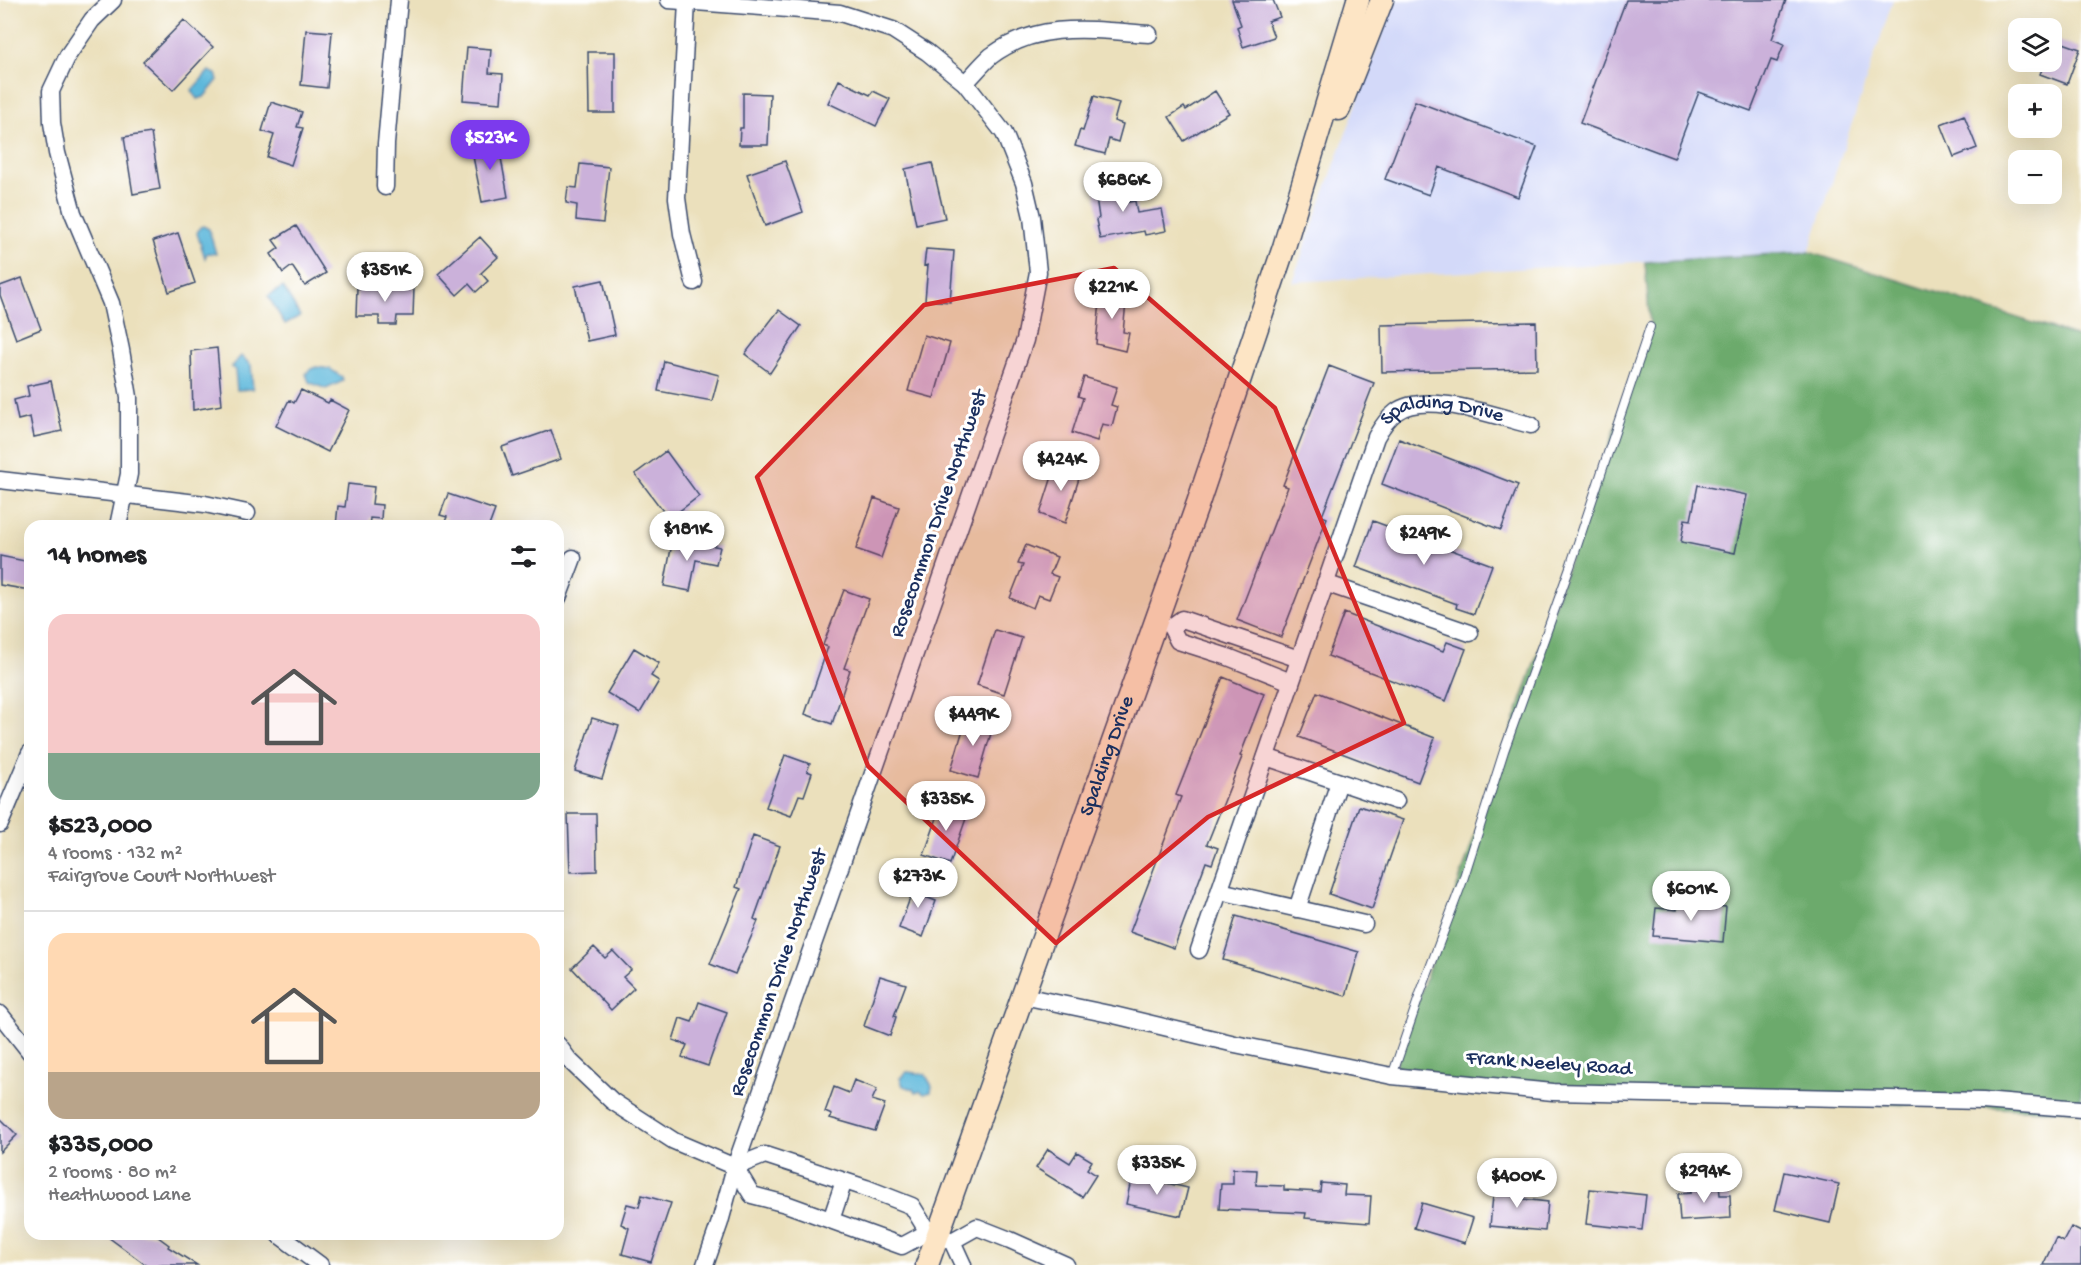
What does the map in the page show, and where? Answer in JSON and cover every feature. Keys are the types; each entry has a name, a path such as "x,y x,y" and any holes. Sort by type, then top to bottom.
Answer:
{"main road":[{"name":"Spalding Drive","path":"927,1265 1023,996 1163,625 1284,247 1358,0"},
{"name":"Spalding Drive","path":"1284,247 1382,0"}],"street":[{"path":"113,0 92,20 68,55 51,91 52,123 57,153 73,213 111,303 122,350 129,397 129,474 119,520"},
{"path":"385,188 386,144 399,0"},
{"name":"Rosecommon Drive Northwest","path":"669,0 840,13 893,30 927,52 965,83 1004,133 1024,183 1032,217 1038,272 1025,340 735,1167 705,1265"},
{"path":"687,1 677,198 682,234 694,282"},
{"path":"965,83 991,57 1024,37 1063,29 1149,34"},
{"name":"Spalding Drive","path":"1199,950 1376,437 1397,411 1415,404 1445,403 1531,425"},
{"path":"0,480 205,504 247,513"},
{"path":"564,582 573,558"},
{"path":"1326,583 1470,633"},
{"path":"1291,682 1228,657 1179,641 1163,625 1182,619 1299,659"},
{"path":"1266,756 1396,801"},
{"path":"0,825 24,767"},
{"path":"1297,909 1339,782"},
{"path":"1220,891 1364,924"},
{"name":"Frank Neeley Road","path":"1023,996 1235,1044 1392,1076 1552,1092 1983,1101 2081,1109"},
{"path":"0,1014 24,1044"},
{"path":"564,1053 612,1101 674,1141 735,1167 752,1195 902,1246 977,1227 1065,1265"},
{"path":"735,1167 765,1155 912,1206 963,1265"},
{"path":"831,1220 844,1181"},
{"path":"286,1240 320,1265"}],"lane":[{"path":"1392,1076 1462,883 1504,751 1570,567 1650,327"}],"highlighted area":[{"path":"1114,268 1275,408 1404,723 1208,817 1056,943 868,766 757,477 924,305"}],"shaded area":[{"path":"1396,0 1893,0 1809,252 1292,282"}],"green space":[{"path":"1809,252 2081,338 2081,1111 1553,1092 1392,1076 1650,327 1645,262"}],"water":[{"path":"209,71 216,74 218,80 204,97 197,99 192,90"},
{"path":"203,226 209,229 216,254 207,253 205,258 197,233"},
{"path":"283,287 300,316 285,324 268,296"},
{"path":"241,356 251,365 253,389 237,390 235,370 231,367"},
{"path":"316,367 330,369 342,377 343,381 326,389 309,382 306,374"},
{"path":"907,1072 925,1074 932,1086 931,1092 915,1093 913,1089 903,1086 900,1078"}],"building":[{"path":"1232,0 1273,0 1280,17 1268,21 1274,37 1243,47 1237,27 1241,25"},
{"path":"1626,0 1786,0 1772,39 1784,44 1777,62 1771,60 1751,111 1699,92 1674,158 1580,123"},
{"path":"184,20 213,47 173,90 143,62"},
{"path":"306,30 332,32 327,88 301,85"},
{"path":"2062,43 2080,49 2067,84 2040,74 2041,72 2062,72"},
{"path":"467,47 491,49 489,73 503,74 501,103 463,100"},
{"path":"588,52 615,52 615,113 589,113"},
{"path":"839,80 870,95 873,91 890,99 876,126 828,103"},
{"path":"1215,91 1229,113 1184,141 1169,117 1184,107 1186,110"},
{"path":"743,93 770,94 768,145 739,145 740,128 743,128"},
{"path":"1094,96 1119,103 1114,121 1123,124 1118,142 1109,139 1105,154 1075,146 1080,130 1083,131"},
{"path":"1415,101 1537,147 1518,197 1439,167 1429,195 1385,179"},
{"path":"271,102 302,112 297,127 303,128 291,165 267,157 274,135 262,131"},
{"path":"1964,115 1977,148 1954,157 1941,124"},
{"path":"151,133 160,189 133,194 124,137"},
{"path":"498,141 508,197 482,202 471,146"},
{"path":"785,161 803,212 765,226 747,174"},
{"path":"932,163 945,218 916,224 905,169"},
{"path":"580,164 609,167 603,223 576,220 577,205 566,203 568,187 577,188"},
{"path":"1120,178 1124,203 1135,201 1137,213 1162,209 1166,231 1145,235 1144,231 1100,239 1096,220 1099,218 1094,183"},
{"path":"296,226 326,273 305,286 292,266 283,273 271,254 279,248 273,240"},
{"path":"178,233 195,283 169,292 153,241"},
{"path":"480,237 498,257 481,273 488,281 476,292 469,284 457,295 438,274"},
{"path":"926,249 954,251 950,302 925,300 928,265 924,266"},
{"path":"22,278 41,329 16,339 0,295 0,286"},
{"path":"603,280 615,335 587,341 575,286"},
{"path":"365,284 414,287 413,316 397,316 396,325 379,325 379,316 356,316 357,288 365,288"},
{"path":"1101,290 1127,293 1123,332 1129,333 1125,351 1096,344"},
{"path":"779,310 801,326 770,373 745,354"},
{"path":"1536,322 1537,369 1382,372 1381,325"},
{"path":"924,335 950,343 934,398 908,391"},
{"path":"217,348 222,405 193,410 191,351"},
{"path":"664,361 719,375 712,401 658,391"},
{"path":"1329,366 1374,383 1322,516 1327,518 1281,637 1237,620 1288,487 1283,485"},
{"path":"1084,377 1117,387 1111,405 1117,407 1112,426 1102,424 1097,441 1072,433 1083,398 1078,396"},
{"path":"51,381 62,431 34,437 30,417 18,420 14,400 29,396 27,386"},
{"path":"301,390 328,403 330,400 349,410 328,452 276,426 289,400 294,403"},
{"path":"551,430 561,459 512,476 502,447"},
{"path":"1399,439 1518,485 1501,530 1382,484"},
{"path":"666,451 699,496 669,519 635,474"},
{"path":"1057,461 1082,469 1065,523 1040,514"},
{"path":"348,484 374,487 372,504 382,505 381,519 337,520 338,506 345,507"},
{"path":"1698,485 1747,495 1735,553 1681,542 1685,519 1691,520"},
{"path":"448,494 495,510 491,520 446,520 447,517 440,515"},
{"path":"874,498 899,507 881,558 856,549"},
{"path":"1373,521 1492,565 1474,614 1456,608 1457,604 1356,567"},
{"path":"673,538 720,547 716,564 696,560 690,591 664,586"},
{"path":"1026,545 1057,557 1050,574 1058,577 1049,599 1038,595 1033,608 1010,598 1023,565 1018,564"},
{"path":"0,556 24,561 24,589 0,585"},
{"path":"844,590 869,599 844,668 850,670 832,724 805,714 828,647 823,645"},
{"path":"1344,613 1443,651 1447,642 1466,649 1446,701 1328,656"},
{"path":"995,630 1022,638 1004,694 977,685"},
{"path":"634,648 659,663 651,676 659,681 640,713 607,693"},
{"path":"1223,677 1264,694 1240,756 1242,757 1207,844 1218,848 1212,864 1206,862 1174,948 1130,932 1181,797 1176,795"},
{"path":"1317,692 1435,738 1418,782 1299,737"},
{"path":"967,716 994,723 978,778 951,770"},
{"path":"592,718 619,726 602,779 575,771"},
{"path":"785,755 810,764 807,771 812,773 804,796 799,795 791,816 766,807"},
{"path":"943,801 969,810 950,864 924,855"},
{"path":"1359,806 1403,820 1372,909 1329,894"},
{"path":"568,814 596,814 597,871 570,872"},
{"path":"753,836 780,846 754,919 758,921 735,974 710,964 741,889 736,887"},
{"path":"915,876 929,880 923,896 936,901 923,937 899,928 912,893 909,892"},
{"path":"1677,902 1726,907 1723,942 1653,936 1656,908 1677,910"},
{"path":"1236,916 1359,952 1346,996 1223,960"},
{"path":"594,947 605,958 613,951 631,970 623,977 634,988 611,1010 572,968"},
{"path":"880,976 906,984 894,1016 896,1017 890,1036 864,1026"},
{"path":"699,1002 727,1012 708,1066 682,1057 687,1045 673,1040 680,1018 692,1022"},
{"path":"854,1080 877,1089 872,1100 885,1104 875,1131 830,1118 832,1115 825,1112 834,1087 849,1093"},
{"path":"0,1118 17,1135 0,1152"},
{"path":"1048,1149 1070,1163 1077,1152 1092,1161 1087,1169 1096,1175 1082,1197 1036,1168"},
{"path":"1233,1169 1257,1170 1256,1185 1284,1186 1284,1190 1320,1192 1321,1183 1345,1185 1344,1195 1371,1196 1369,1223 1305,1218 1306,1213 1219,1209 1221,1184 1233,1184"},
{"path":"1784,1172 1839,1184 1830,1223 1775,1210"},
{"path":"1132,1175 1188,1188 1181,1216 1126,1204"},
{"path":"1511,1179 1525,1181 1523,1199 1548,1202 1545,1231 1490,1226 1494,1186 1510,1187"},
{"path":"1719,1183 1720,1195 1730,1195 1731,1218 1680,1221 1678,1194 1691,1193 1690,1185"},
{"path":"1590,1189 1646,1195 1642,1230 1586,1224"},
{"path":"642,1195 671,1203 651,1262 622,1254 629,1228 621,1224 627,1204 639,1207"},
{"path":"1422,1203 1473,1218 1465,1243 1414,1228"},
{"path":"2071,1227 2081,1232 2081,1265 2043,1265 2056,1238 2063,1242"},
{"path":"112,1240 162,1240 169,1245 168,1247 197,1265 146,1265"}]}
